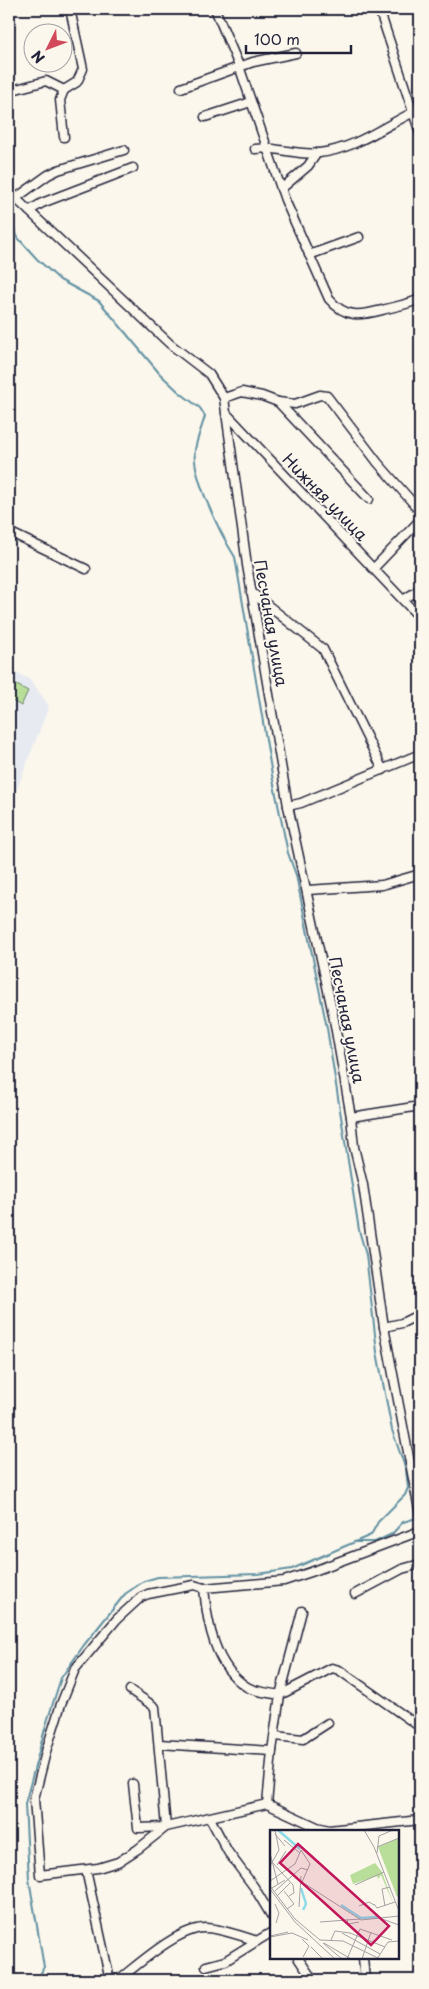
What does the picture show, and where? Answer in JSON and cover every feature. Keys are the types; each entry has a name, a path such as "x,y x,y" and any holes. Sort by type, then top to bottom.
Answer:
{"street":[{"path":"64,137 60,100 64,90 77,82 83,69 70,9"},
{"path":"215,9 239,66 285,200 329,299 336,307 348,314 360,315 420,300"},
{"path":"379,9 417,110 420,134"},
{"path":"181,88 239,66 296,54"},
{"path":"9,91 46,81 64,90"},
{"path":"206,117 251,102"},
{"path":"255,149 266,147 287,152 317,153 342,149 417,110"},
{"path":"16,198 58,170 124,150"},
{"path":"282,189 308,166 317,153"},
{"path":"29,211 42,203 133,168"},
{"name":"Песчаная улица","path":"9,192 170,344 209,374 224,398 251,592 288,806 308,890 333,1014 351,1117 354,1147 363,1186 384,1327 420,1515"},
{"path":"309,255 359,237"},
{"path":"224,398 242,392 278,402 295,404 320,395 327,396 378,463 420,511"},
{"path":"278,402 369,499"},
{"name":"Нижняя улица","path":"226,413 420,618"},
{"path":"374,568 420,520"},
{"path":"9,532 86,569"},
{"path":"403,600 420,589"},
{"path":"251,592 323,649 383,770"},
{"path":"288,806 301,803 420,754"},
{"path":"308,890 382,885 420,874"},
{"path":"351,1117 420,1106"},
{"path":"384,1327 402,1323 420,1314"},
{"path":"412,1470 420,1468"},
{"path":"166,1827 118,1862 86,1870 40,1875 34,1798 47,1748 61,1704 76,1669 117,1619 141,1597 148,1594 194,1585 204,1588 284,1581 420,1531"},
{"path":"355,1594 402,1569 420,1564"},
{"path":"204,1588 206,1615 222,1661 230,1673 248,1688 280,1695 332,1668 339,1670 420,1727"},
{"path":"267,1804 280,1695 302,1611"},
{"path":"130,1690 155,1706 166,1827"},
{"path":"275,1736 303,1740 328,1723"},
{"path":"159,1744 272,1751"},
{"path":"133,1784 138,1828 166,1827 267,1804 317,1827 329,1830 357,1829 420,1820"},
{"path":"210,1818 228,1852 254,1887 270,1914"},
{"path":"86,1870 110,1980"},
{"path":"118,1980 178,1936 204,1928 257,1941"},
{"path":"206,1966 224,1961 270,1933"},
{"path":"299,1959 313,1980"},
{"path":"364,1959 365,1980"}],"shaded area":[{"path":"9,669 31,680 49,706 9,810"}],"green space":[{"path":"9,681 28,691 21,706 9,699"}],"waterway":[{"path":"9,216 18,238 37,259 60,280 99,301 160,374 200,408 205,416 195,450 195,461 208,505 235,557 272,775 288,853 296,875 327,1028 359,1230 366,1255 377,1352 392,1430 406,1470 408,1488 405,1495 378,1522 371,1535 292,1569 258,1574 158,1577 144,1581 125,1594 84,1645 61,1678 46,1725 25,1804 29,1879 44,1967 39,1977 40,1980"},
{"path":"355,1542 375,1542 392,1534 403,1522 420,1517"}]}
